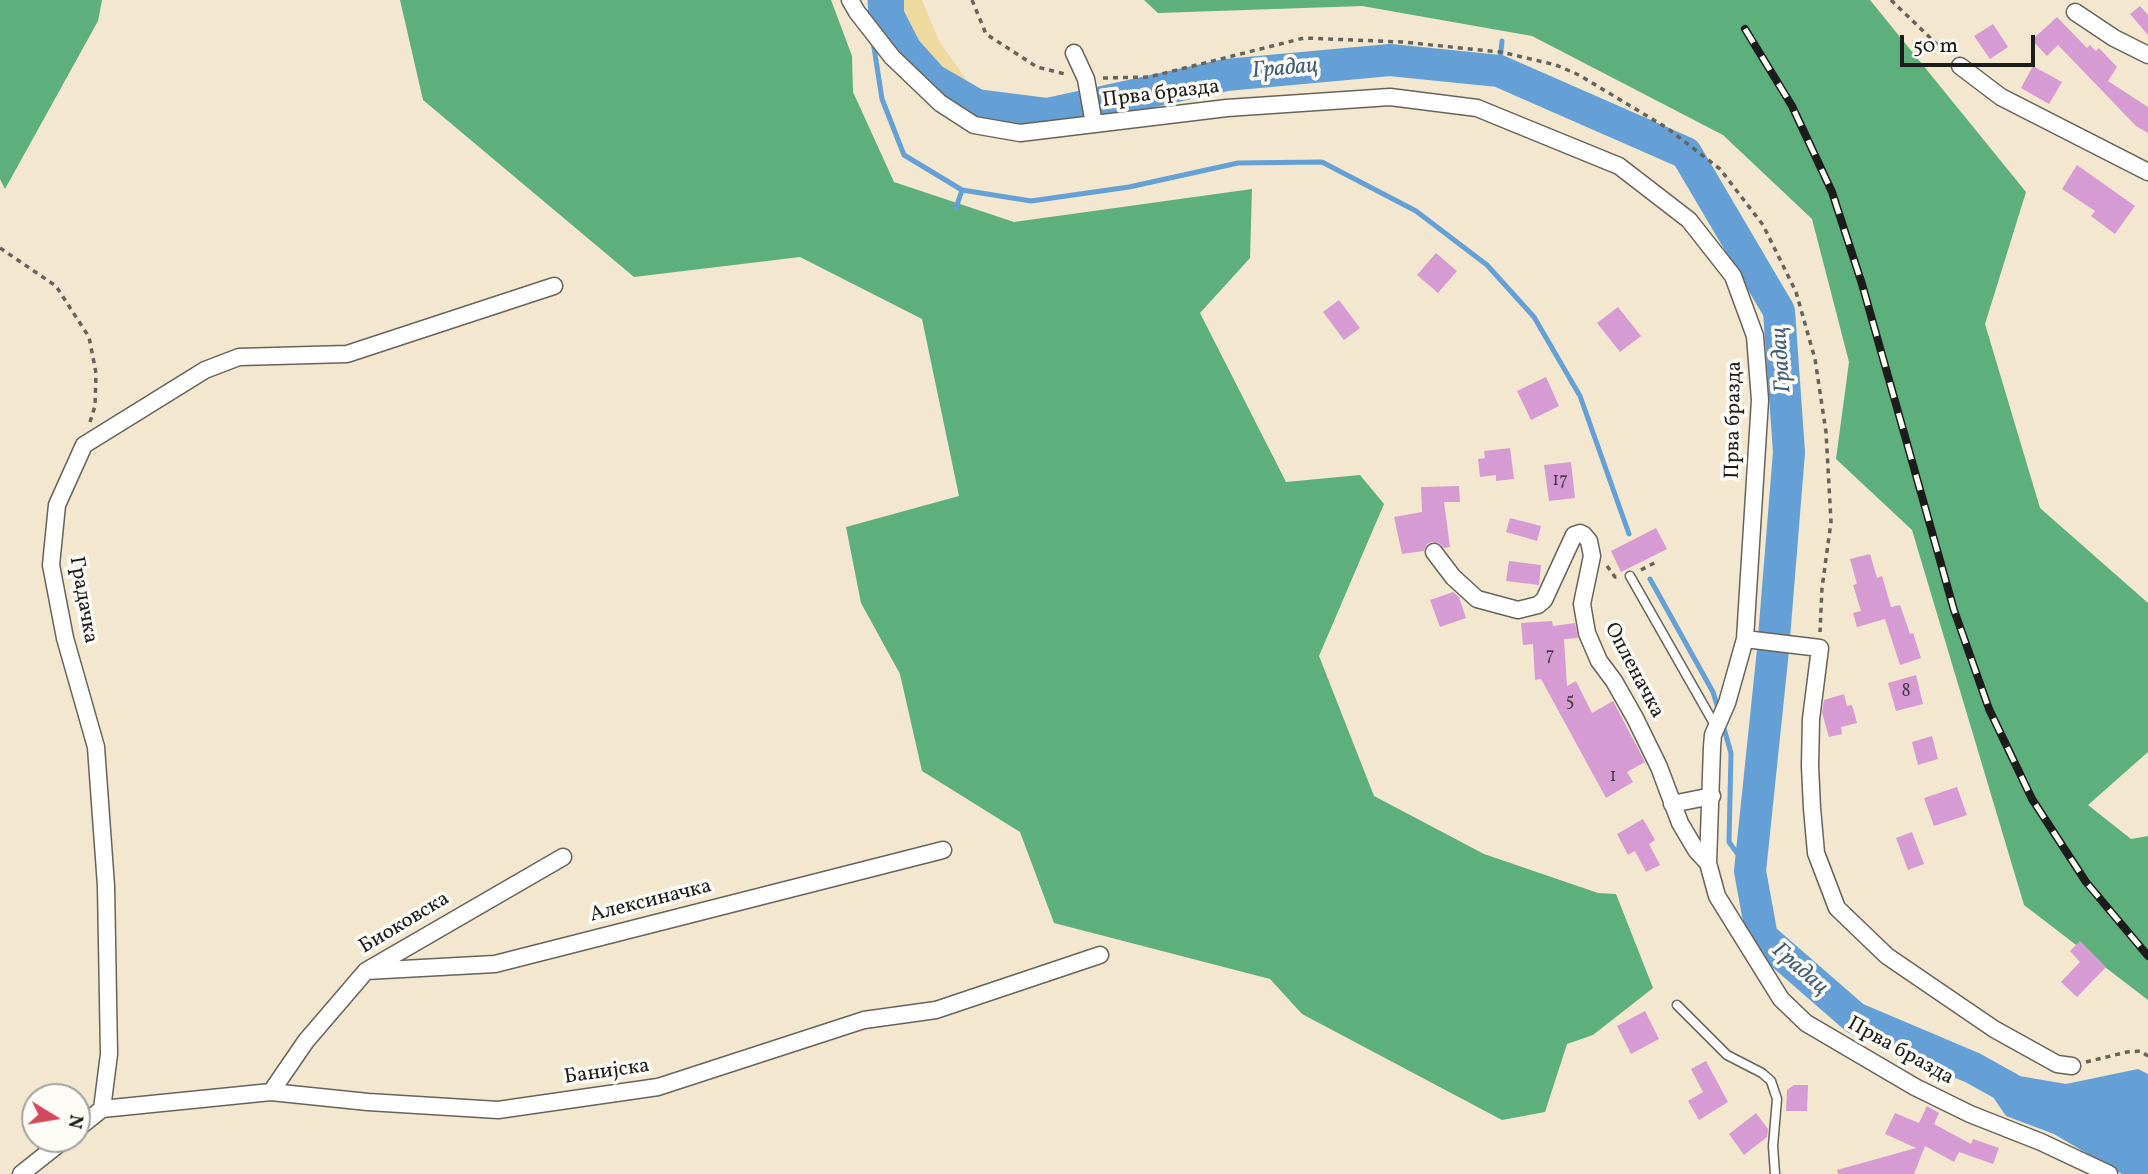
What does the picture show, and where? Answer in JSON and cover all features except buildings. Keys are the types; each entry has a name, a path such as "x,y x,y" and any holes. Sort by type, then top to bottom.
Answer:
{"street":[{"name":"Прва бразда","path":"853,6 892,57 940,103 974,125 1020,133 1227,108 1390,97 1477,108 1619,166 1689,220 1733,276 1755,336 1760,400 1748,545 1751,640 1716,727 1712,747 1709,863 1717,896 1735,929 1781,999 1806,1023 1926,1092 1970,1114 2064,1152 2109,1174"},
{"path":"2075,12 2114,38 2148,55"},
{"path":"1074,53 1086,79 1094,124"},
{"path":"1960,66 2001,97 2148,172"},
{"path":"84,445 205,370 240,357 347,354 554,286"},
{"name":"Градачка","path":"84,445 58,505 51,565 65,638 96,747 106,887 109,1026 109,1054 102,1109"},
{"name":"Опленачка","path":"1434,552 1452,577 1477,599 1518,610 1538,605 1544,600 1574,536 1580,533 1584,535 1589,541 1592,556 1582,604 1587,633 1599,661 1635,718 1659,767 1680,823 1696,850 1709,863"},
{"path":"1751,640 1813,648 1810,766 1816,853 1837,908 1887,957 1994,1028 2057,1064 2072,1066"},
{"path":"1672,804 1712,796"},
{"name":"Алексиначка","path":"366,971 495,964 943,850"},
{"name":"Биоковска","path":"271,1092 306,1041 366,971 563,857"},
{"name":"Банијска","path":"102,1109 271,1092 368,1102 498,1110 658,1087 864,1020 936,1010 1100,955"},
{"path":"91,1118 102,1109"},
{"path":"21,1174 47,1153"}],"lane":[{"path":"1630,576 1716,727"},
{"path":"1676,1005 1727,1055 1762,1073 1771,1081 1777,1099 1773,1146 1775,1174"}],"path":[{"path":"972,0 986,34 1037,67 1086,79 1149,77 1304,38 1402,42 1501,52 1556,65 1579,75 1678,136 1720,169 1763,225 1796,292 1811,346 1826,432 1831,522 1813,648"},
{"path":"1891,0 1960,66"},
{"path":"0,248 56,286 89,337 96,373 95,406 84,445"},
{"path":"1630,576 1658,561"},
{"path":"2072,1066 2127,1052 2140,1051 2148,1056"}],"green space":[{"path":"0,0 102,0 98,21 5,189 0,179"},
{"path":"400,0 831,0 852,56 853,92 894,182 1014,222 1252,189 1250,258 1200,313 1286,482 1360,475 1384,504 1319,656 1374,796 1484,854 1598,893 1616,894 1653,988 1593,1035 1567,1044 1545,1112 1502,1120 1302,1014 1270,979 1054,923 1020,832 922,771 900,674 861,603 846,527 959,496 922,319 800,257 634,277 423,100"},
{"path":"1144,0 1870,0 2026,192 1985,324 2040,508 2148,603 2148,752 2088,805 2131,839 2148,836 2148,1000 2024,905 1912,530 1836,459 1849,362 1812,219 1723,135 1532,36 1362,6 1158,13"}],"sand":[{"path":"888,0 922,0 939,41 970,85 977,105 932,79 906,50 888,15"}],"water":[{"path":"1973,1068 2066,1084 2138,1069 2148,1074 2148,1174 2122,1174 2054,1134 2006,1116"}],"waterway":[{"path":"870,0 871,21"},
{"name":"Градац","path":"888,0 888,15 906,50 932,79 977,105 1048,114 1226,75 1390,60 1499,71 1686,153 1779,311 1789,452 1773,650 1750,871 1762,937 1855,1018 1973,1068 2009,1088"},
{"path":"873,41 882,99 904,155 962,190 1031,201 1129,187 1238,163 1322,162 1416,211 1487,265 1534,317 1580,396 1629,534"},
{"path":"1499,71 1502,41"},
{"path":"956,208 962,190"},
{"path":"1650,579 1713,692 1719,712"},
{"path":"1723,725 1731,753 1729,842 1750,871"}],"railway":[{"path":"1745,29 1792,106 1832,192 1862,284 1954,610 1989,709 2032,799 2086,882 2148,956"}]}
